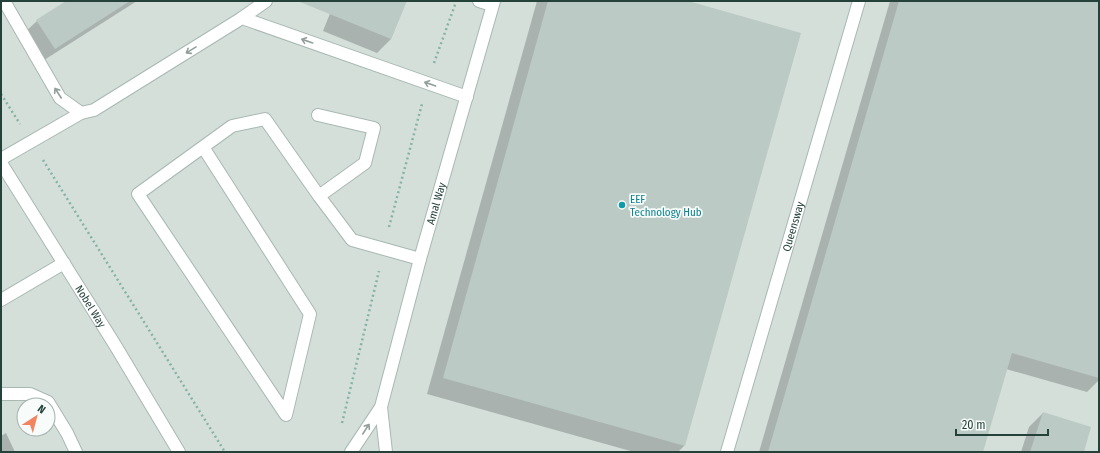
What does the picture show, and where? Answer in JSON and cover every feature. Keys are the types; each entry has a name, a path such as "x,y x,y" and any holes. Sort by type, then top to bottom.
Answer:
{"lane":[{"path":"4,1 60,98 81,113"},
{"path":"1,159 81,113 94,110 242,18 266,1"},
{"path":"479,1 493,3"},
{"name":"Queensway","path":"727,452 858,1"},
{"name":"Amal Way","path":"351,452 381,407 420,259 493,3"},
{"path":"242,18 467,97"},
{"path":"318,115 374,128 366,163 319,196"},
{"path":"203,147 310,314 286,415 138,194 232,126 265,119 352,240 420,259"},
{"name":"Nobel Way","path":"1,162 115,345 179,452"},
{"path":"1,300 64,263"},
{"path":"1,394 30,394 48,402 67,433 76,452"},
{"name":"Amal Way","path":"381,407 386,452"}],"path":[{"path":"341,428 390,220 428,83 456,1"},
{"path":"1,94 225,452"}],"shaded area":[{"path":"1,1 1099,1 1099,452 1,452"}],"building":[{"path":"66,1 130,1 55,49 36,20"},
{"path":"300,1 407,1 391,39"},
{"name":"EEF Technology Hub","path":"548,1 688,1 801,33 685,446 443,378"},
{"path":"899,1 1099,1 1099,378 1012,353 983,452 768,452"},
{"path":"1043,412 1091,427 1084,452 1030,452"}],"place":[{"name":"EEF Technology Hub","path":"622,205"}]}
